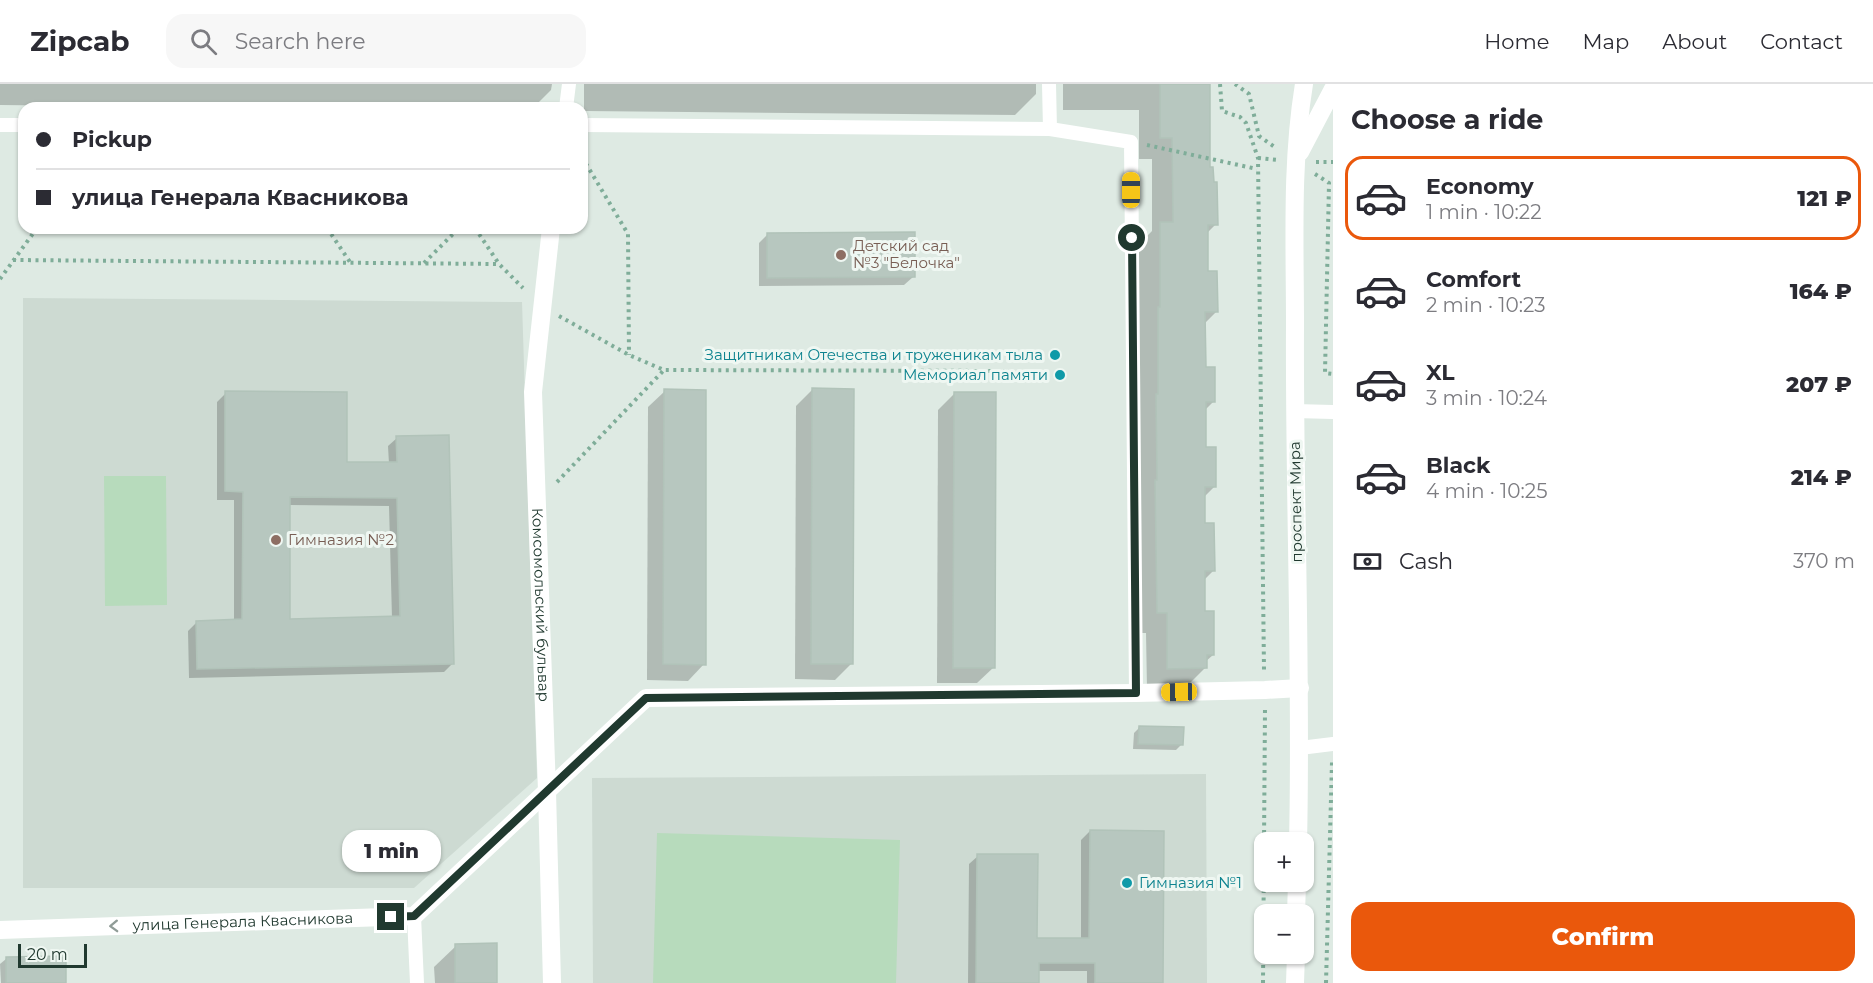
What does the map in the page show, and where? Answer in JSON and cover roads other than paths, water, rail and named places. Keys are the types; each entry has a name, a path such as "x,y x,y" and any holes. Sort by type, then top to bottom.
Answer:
{"street":[{"name":"проспект Мира","path":"1298,832 1300,688 1294,411 1295,161 1304,84"},
{"name":"проспект Мира","path":"1295,161 1333,89"},
{"name":"Комсомольский бульвар","path":"550,234 533,392 548,791 552,983"},
{"path":"414,916 646,698 1136,693 1300,688"},
{"name":"улица Генерала Квасникова","path":"0,930 414,916"},
{"path":"1295,983 1296,964"}],"lane":[{"path":"567,102 569,84"},
{"path":"1049,84 1050,129"},
{"path":"0,125 18,125"},
{"path":"588,125 1050,129 1131,142 1136,693"},
{"path":"1294,411 1333,412"},
{"path":"1300,748 1333,744"},
{"path":"414,916 417,983"}],"place":[{"name":"Детский сад №3 \"Белочка\"","path":"841,255"},
{"name":"Защитникам Отечества и труженикам тыла","path":"1055,355"},
{"name":"Мемориал памяти","path":"1060,375"},
{"name":"Гимназия №2","path":"276,540"},
{"name":"Гимназия №1","path":"1127,883"}]}
